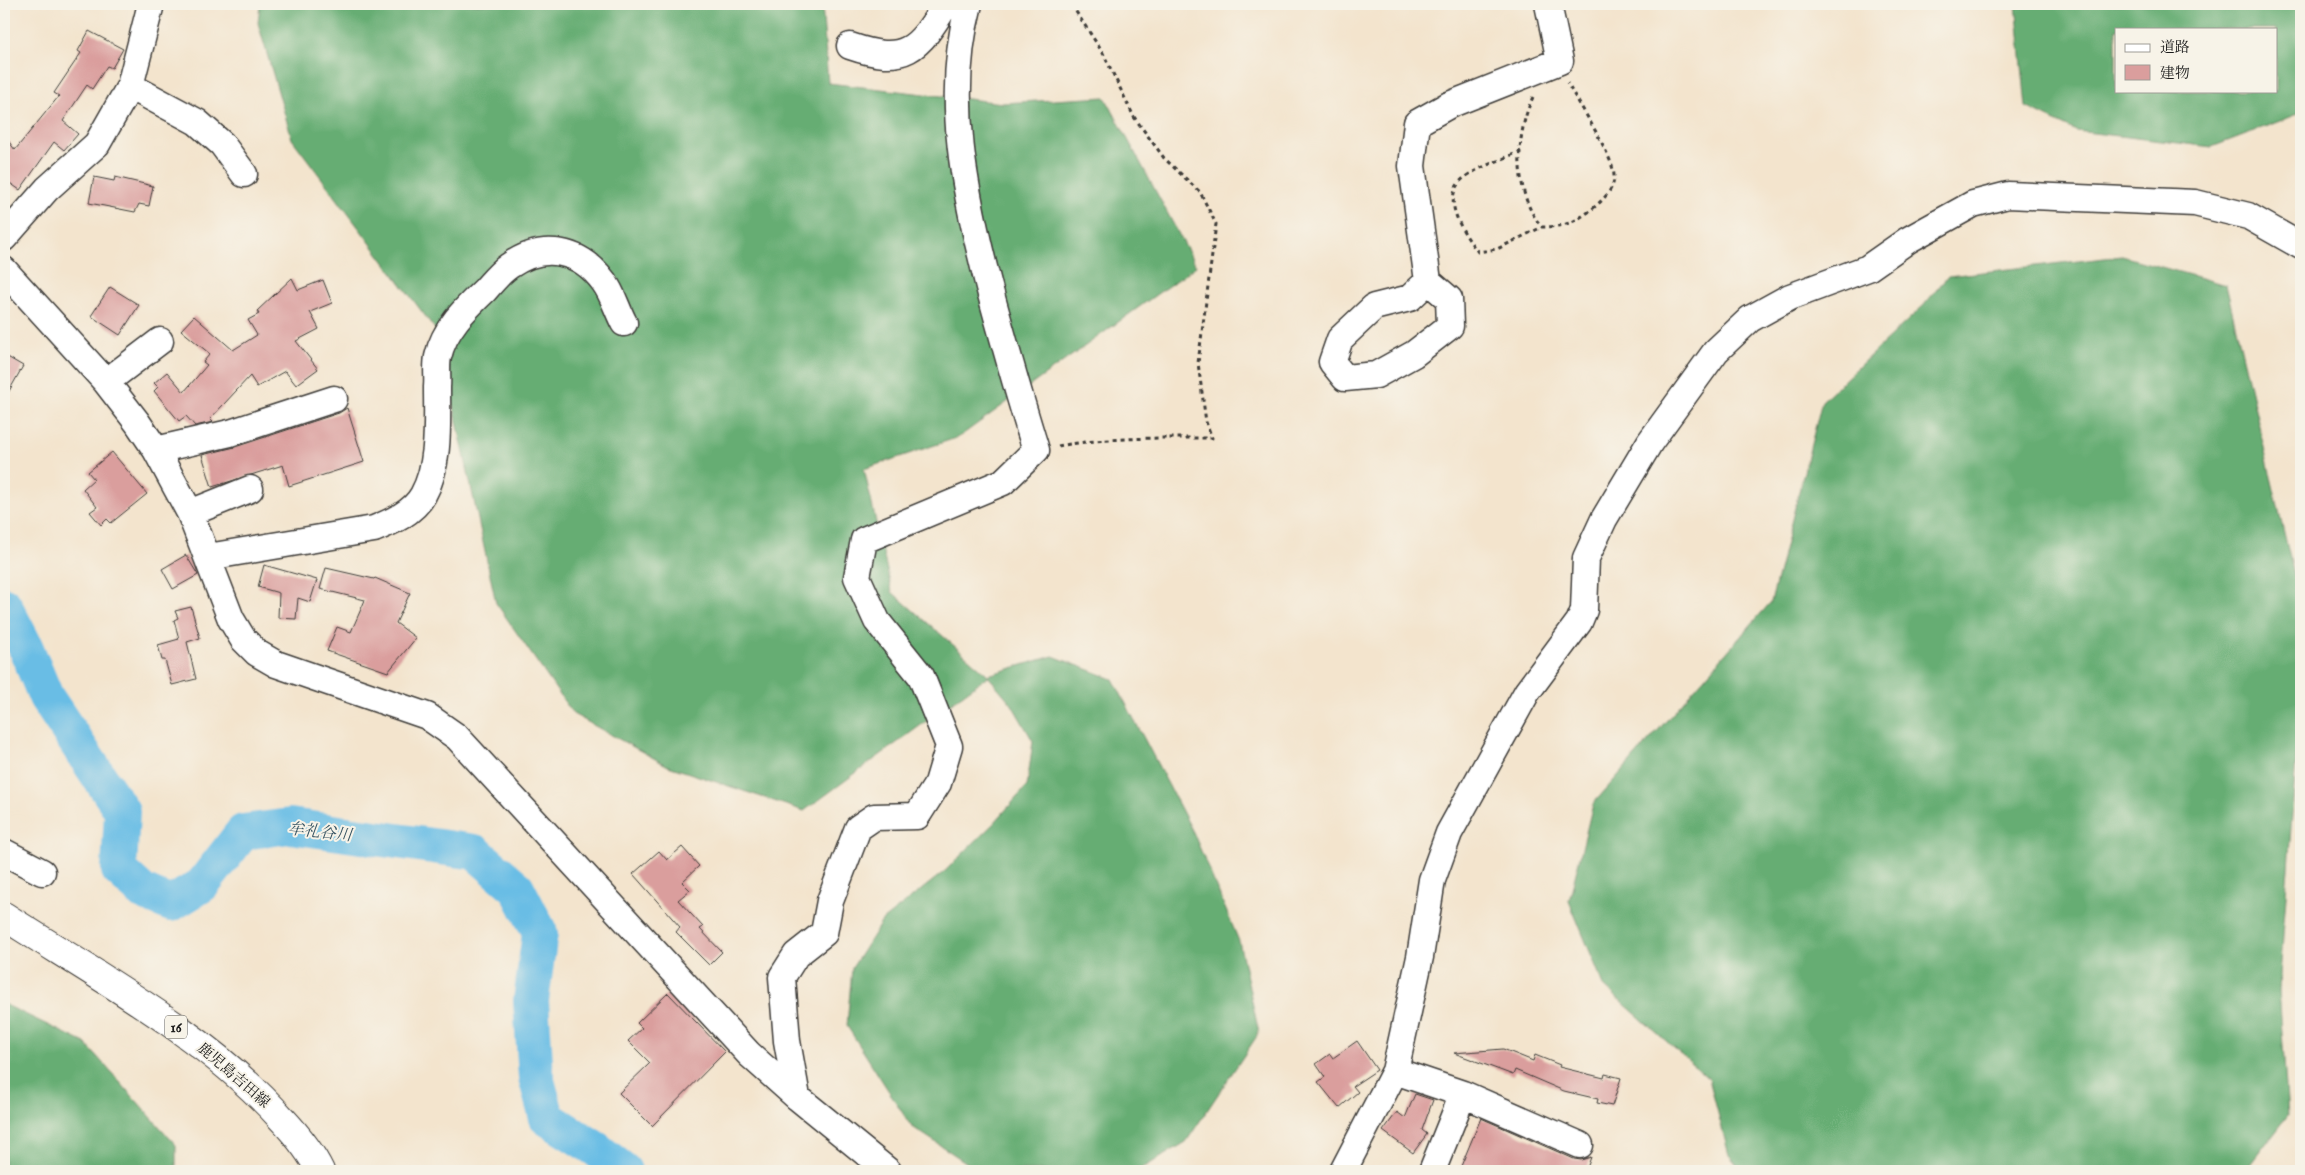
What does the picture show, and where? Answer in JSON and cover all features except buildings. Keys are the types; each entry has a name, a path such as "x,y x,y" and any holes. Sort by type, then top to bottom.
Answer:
{"main road":[{"name":"鹿児島吉田線","path":"4,916 175,1026 228,1066 263,1098 292,1130 320,1171"}],"street":[{"path":"4,238 47,189 97,144 130,86 151,4"},
{"path":"850,46 868,52 894,55 909,49 928,34 946,4"},
{"path":"797,1098 787,1041 782,977 796,955 824,933 830,901 858,828 874,816 916,816 938,783 949,746 922,676 877,621 856,578 864,540 1003,482 1036,450 1009,362 965,185 956,84 961,33 969,4"},
{"path":"1428,281 1412,166 1417,123 1449,105 1551,64 1548,4"},
{"path":"130,86 197,122 222,144 244,174"},
{"path":"1343,1171 1395,1071 1420,957 1432,880 1450,833 1527,692 1579,622 1584,610 1586,558 1604,519 1650,442 1716,351 1750,319 1790,297 1868,268 1908,240 1972,204 2008,195 2195,203 2248,216 2301,246"},
{"path":"208,557 374,529 391,522 408,511 422,496 430,475 437,408 438,358 449,329 468,306 508,266 536,251 560,253 585,261 605,283 624,323"},
{"path":"4,270 106,382 156,450 190,513 231,619 243,639 257,653 276,664 427,716 457,737 743,1047 797,1098 888,1171"},
{"path":"106,382 160,341"},
{"path":"156,450 230,433 334,399"},
{"path":"190,513 250,489"},
{"path":"4,852 42,872"},
{"path":"1395,1071 1463,1094 1580,1145"},
{"path":"1432,1171 1463,1094"}],"path":[{"path":"1036,450 1098,440 1212,438 1206,422 1198,363 1216,224 1200,192 1164,158 1134,117 1103,53 1071,4"},
{"path":"1521,151 1466,176 1454,191 1453,211 1467,238 1478,252 1497,249 1542,227 1561,228 1584,216 1604,199 1615,177 1612,162 1566,81 1551,64 1525,116 1521,151 1524,190 1532,216 1542,227"}],"green space":[{"path":"260,4 822,4 828,83 1003,103 1105,97 1196,266 959,437 864,469 892,592 988,675 1053,656 1113,679 1193,832 1239,941 1259,1033 1186,1142 1138,1171 979,1171 911,1126 847,1026 852,968 882,921 945,871 995,822 1027,786 1033,741 1011,703 988,676 804,811 668,766 573,714 496,603 438,333 292,139 258,23"},
{"path":"2016,4 2301,4 2301,113 2212,147 2076,131 2026,107"},
{"path":"2122,256 2226,285 2301,605 2301,692 2279,990 2288,1115 2245,1171 1742,1171 1729,1155 1709,1079 1604,986 1569,901 1593,804 1771,602 1822,401 1924,305 1948,276"},
{"path":"4,1004 85,1043 176,1145 176,1171 4,1171"}],"waterway":[{"name":"牟礼谷川","path":"4,605 25,646 46,697 122,811 119,870 143,892 171,904 202,885 243,832 290,826 475,852 517,888 540,933 531,1001 536,1077 547,1118 596,1149 624,1171"}]}
